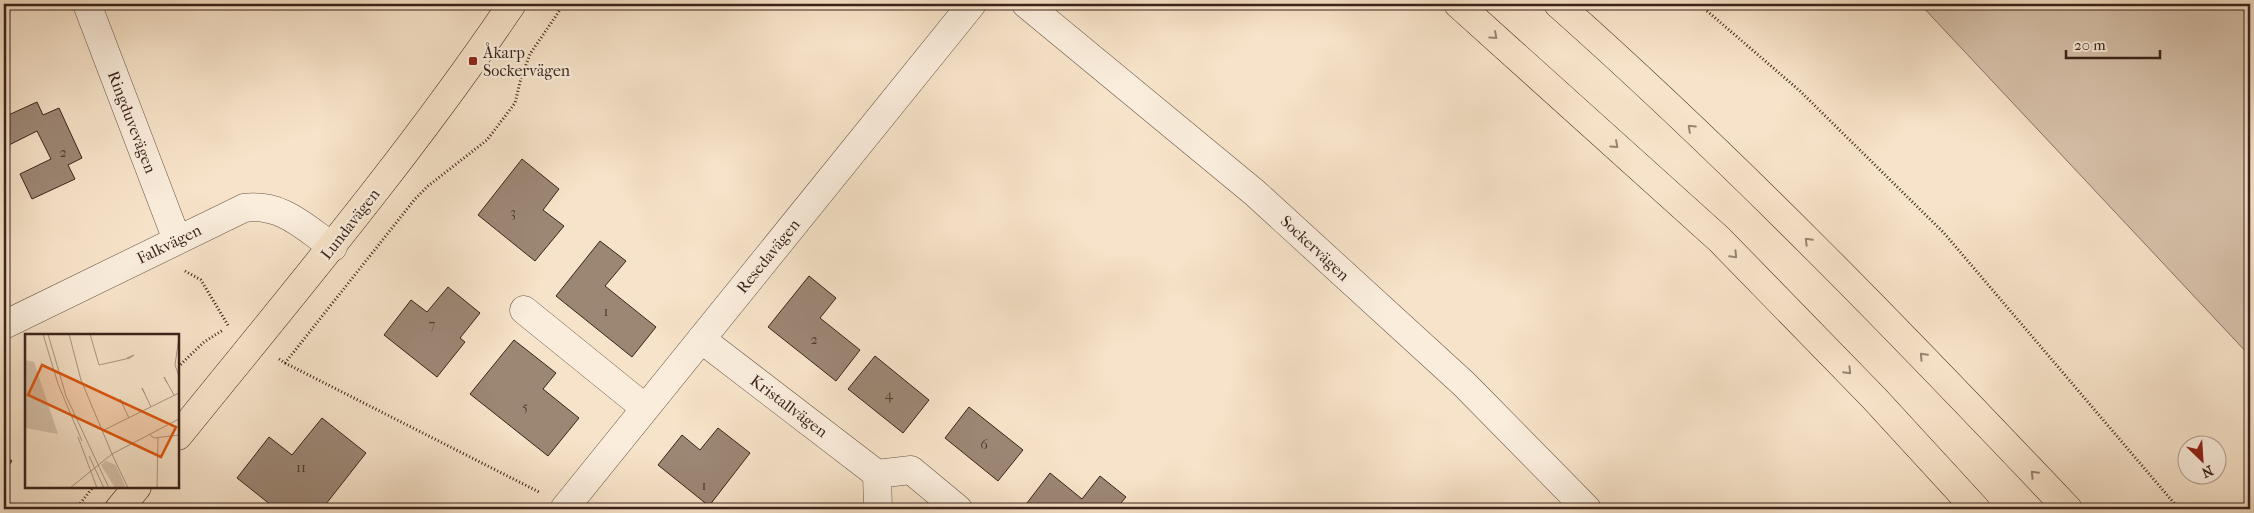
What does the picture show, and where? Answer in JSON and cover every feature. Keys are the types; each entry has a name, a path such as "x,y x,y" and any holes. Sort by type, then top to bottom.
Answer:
{"main road":[{"name":"Lundavägen","path":"179,435 333,247 473,62 512,4"},
{"path":"1458,4 1719,239 1874,398 1976,509"},
{"path":"1558,4 1755,188 1915,348 2068,509"},
{"path":"119,509 136,488"}],"street":[{"name":"Ringduvevägen","path":"87,4 177,240"},
{"name":"Resedavägen","path":"565,508 972,4"},
{"name":"Sockervägen","path":"1026,4 1256,193 1464,384 1587,509"},
{"name":"Falkvägen","path":"4,325 244,208 258,206 273,209 290,217 333,247"},
{"path":"524,310 645,408"},
{"name":"Kristallvägen","path":"701,339 877,474"},
{"path":"878,509 877,474 911,470 958,509"}],"path":[{"path":"285,363 415,200 428,186 486,140 515,103 521,78 530,54 564,4"},
{"path":"1699,4 1800,91 1944,233 2179,509"},
{"path":"178,271 186,272 202,280 229,328"},
{"path":"179,366 204,342 229,328 235,328"},
{"path":"275,356 285,363 565,508"},
{"path":"76,509 92,488"}],"shaded area":[{"path":"1920,4 2250,4 2250,356"}],"building":[{"path":"37,102 43,115 59,108 82,158 68,165 75,179 32,199 20,174 51,159 37,131 7,146 4,139 4,117"},
{"path":"522,159 559,189 543,210 564,226 535,261 478,215"},
{"path":"600,241 626,261 605,286 656,327 632,357 556,296"},
{"path":"809,276 836,298 820,318 860,350 836,381 768,327"},
{"path":"448,287 480,313 460,338 465,342 437,377 384,335 411,300 427,312"},
{"path":"514,340 556,373 543,389 579,418 548,456 470,394"},
{"path":"875,356 929,400 903,433 848,389"},
{"path":"969,407 1023,450 998,481 945,438"},
{"path":"322,418 366,453 322,509 276,509 237,478 269,437 292,455"},
{"path":"718,428 750,453 709,506 658,465 682,435 700,450"},
{"path":"4,455 12,461 4,472"},
{"path":"1050,473 1082,499 1100,476 1126,497 1116,509 1036,509 1027,503"}],"place":[{"name":"Åkarp Sockervägen","path":"473,61"}]}
